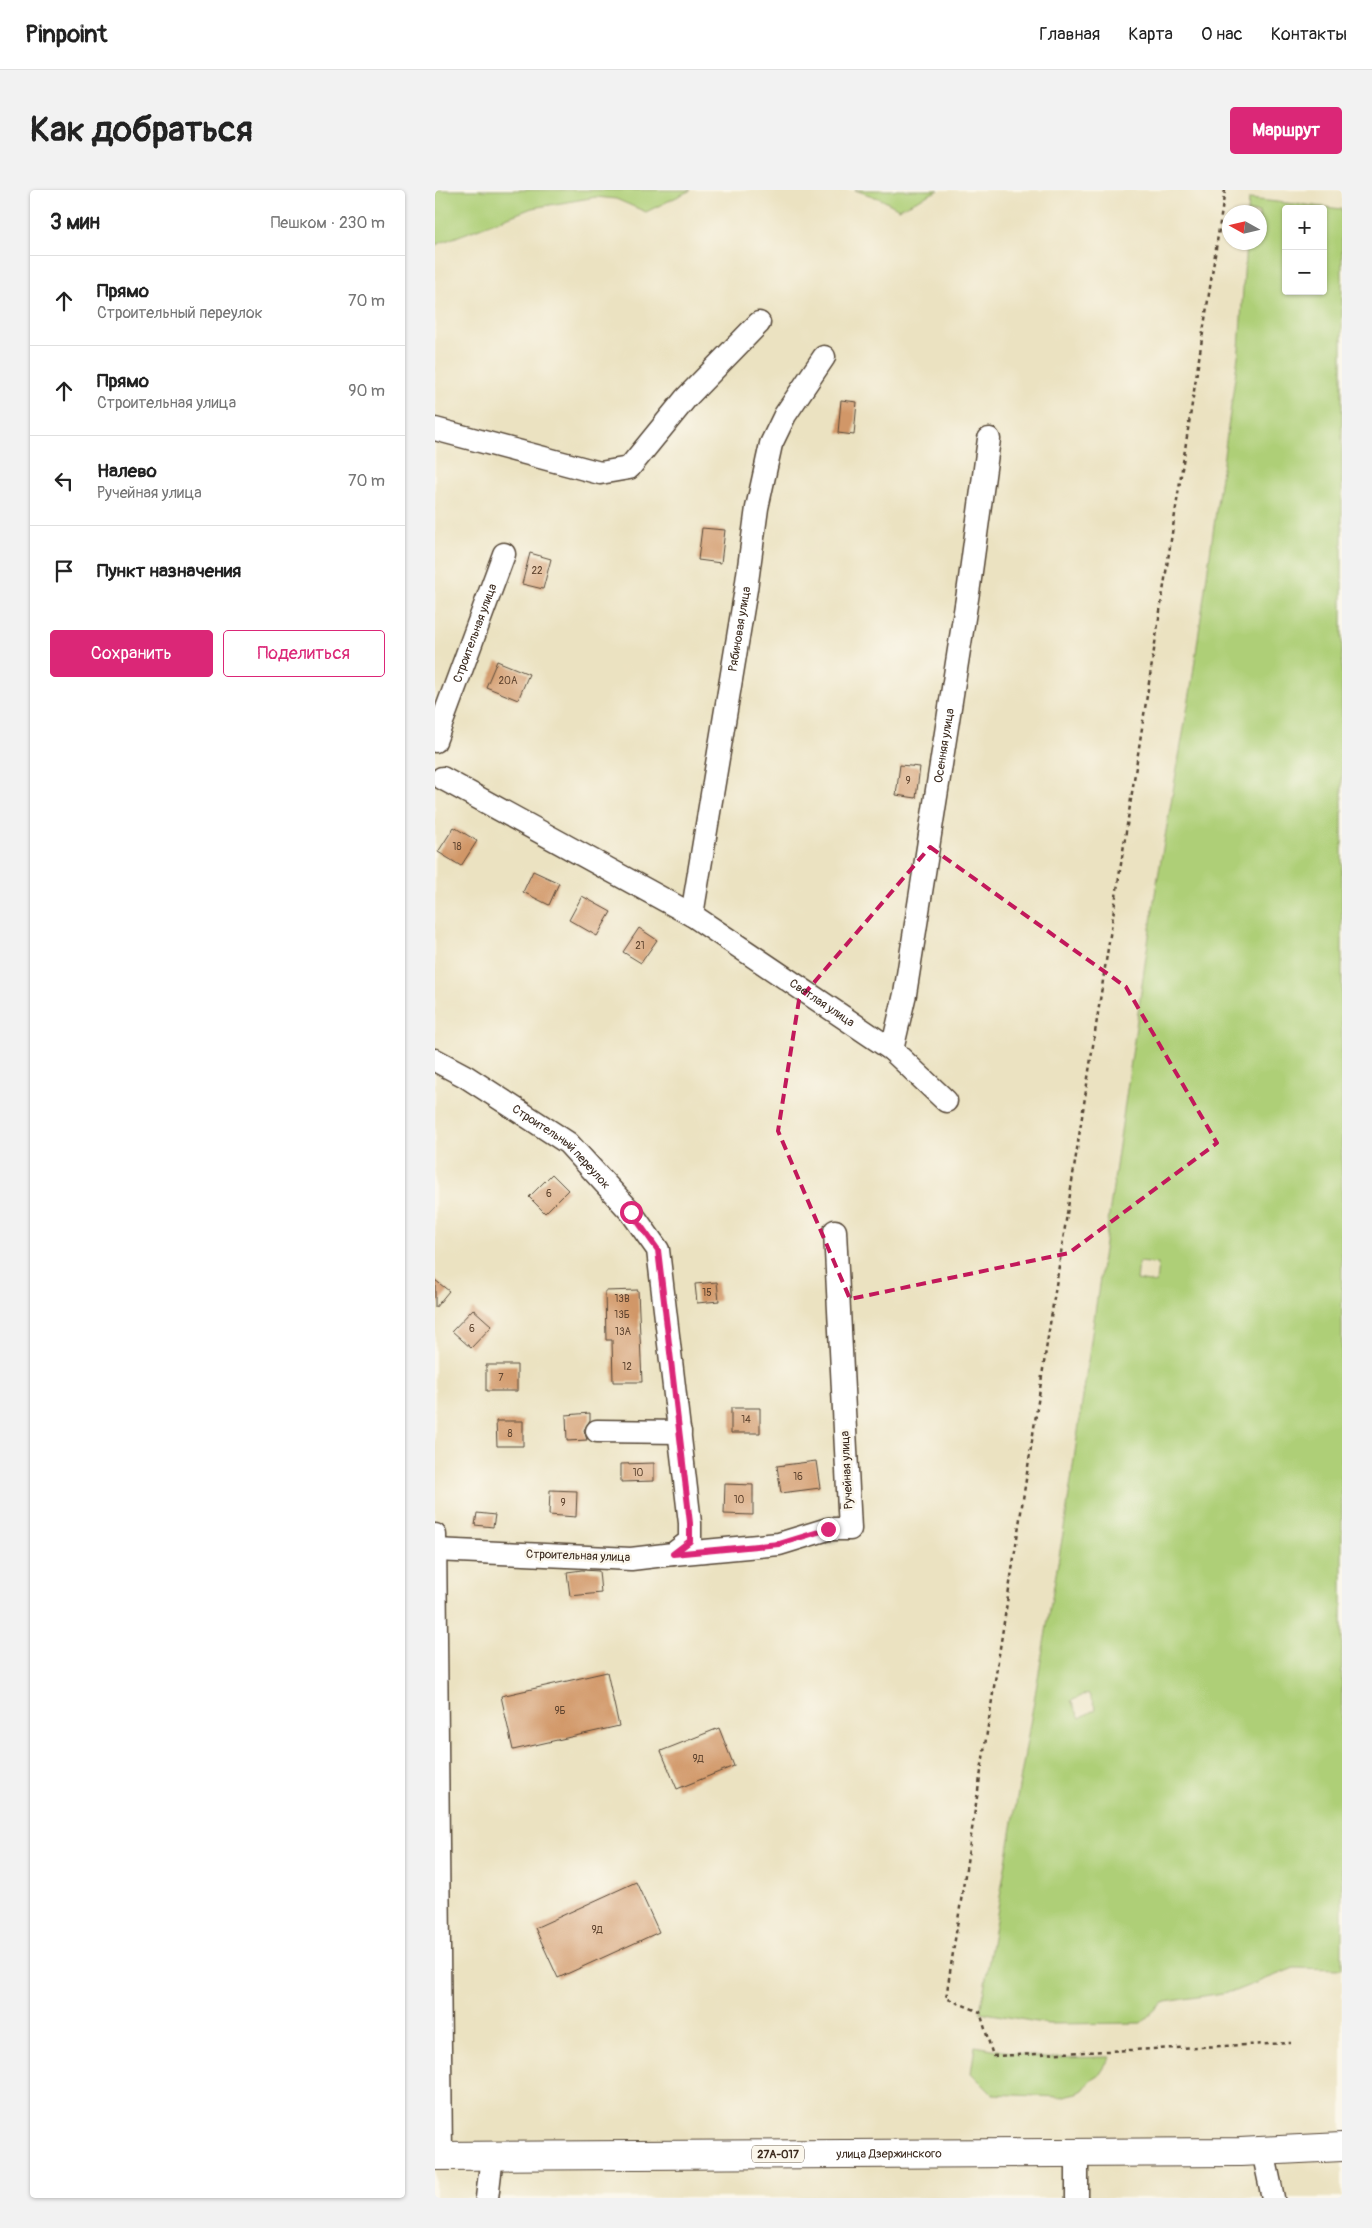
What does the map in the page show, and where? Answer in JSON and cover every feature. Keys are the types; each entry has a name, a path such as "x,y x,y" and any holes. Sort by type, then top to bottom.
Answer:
{"main road":[{"name":"улица Дзержинского","path":"438,2156 1263,2151 1342,2147"}],"street":[{"path":"435,429 600,473 629,468 686,398 759,323"},
{"name":"Рябиновая улица","path":"692,915 746,589 757,508 771,444 785,415 825,357"},
{"name":"Осенняя улица","path":"892,1050 905,994 969,586 989,439"},
{"name":"Строительная улица","path":"435,740 504,554"},
{"name":"Светлая улица","path":"437,777 692,915 892,1050 946,1101"},
{"name":"Строительный переулок","path":"435,1060 465,1076 568,1143 631,1212 658,1250 680,1432"},
{"name":"Ручейная улица","path":"673,1554 779,1544 828,1529 850,1529 835,1231"},
{"path":"597,1431 680,1432 690,1523 690,1541 673,1554"},
{"path":"435,1542 438,2156"},
{"name":"Строительная улица","path":"435,1542 631,1559 673,1554"},
{"path":"1263,2151 1273,2198"},
{"path":"1077,2152 1077,2198"},
{"path":"487,2198 491,2156"}],"path":[{"path":"1225,190 946,1998 980,2012 993,2056 1291,2043"}],"highlighted area":[{"path":"930,847 1126,987 1217,1143 1069,1253 850,1299 778,1131 799,1000"}],"green space":[{"path":"435,190 691,190 646,212 616,199 596,197 532,208 435,245"},
{"path":"855,190 939,190 899,209 881,199"},
{"path":"1249,199 1305,205 1282,205 1282,295 1327,295 1327,207 1342,209 1342,1969 1294,1968 1235,1991 1166,2002 1161,2004 1141,2023 1048,2024 980,2012 1065,1522 1155,894 1191,688 1239,349 1246,250 1267,250 1267,205 1249,205","holes":["1139,1262 1158,1264 1156,1283 1137,1280","1088,1693 1096,1709 1080,1718 1071,1701"]},
{"path":"975,2046 1045,2058 1111,2057 1100,2074 1091,2080 1083,2090 1077,2093 1060,2097 992,2094 971,2073"}],"building":[{"path":"841,400 857,402 854,435 838,433"},
{"path":"702,528 725,530 721,563 698,560"},
{"path":"530,553 551,559 543,589 522,584"},
{"path":"497,661 529,674 518,700 486,687"},
{"path":"900,765 920,767 916,798 896,795"},
{"path":"454,827 477,841 461,866 438,852"},
{"path":"533,871 559,883 549,905 523,892"},
{"path":"582,896 611,912 597,936 569,920"},
{"path":"639,928 657,940 641,963 623,952"},
{"path":"552,1174 568,1190 545,1213 529,1197"},
{"path":"435,1280 449,1291 435,1308"},
{"path":"717,1282 719,1301 697,1303 695,1284"},
{"path":"638,1290 642,1382 613,1382 612,1340 606,1340 605,1291"},
{"path":"473,1309 492,1326 471,1348 452,1331"},
{"path":"486,1365 517,1365 517,1391 486,1391"},
{"path":"731,1408 760,1408 760,1433 731,1433"},
{"path":"590,1413 590,1420 584,1430 587,1440 567,1441 566,1415"},
{"path":"496,1421 523,1421 523,1446 497,1446"},
{"path":"816,1461 820,1488 781,1493 777,1466"},
{"path":"654,1463 654,1481 621,1482 621,1464"},
{"path":"725,1484 753,1485 753,1515 724,1514"},
{"path":"550,1490 577,1491 576,1517 549,1515"},
{"path":"477,1513 495,1515 493,1527 475,1525"},
{"path":"582,1570 599,1571 601,1593 570,1596 567,1572"},
{"path":"607,1672 619,1726 513,1750 501,1696"},
{"path":"719,1728 734,1766 677,1789 661,1751"},
{"path":"636,1882 659,1932 558,1978 535,1928"}],"route":[{"path":"631,1212 658,1250 690,1523 690,1541 673,1554 779,1544 828,1529"}]}
